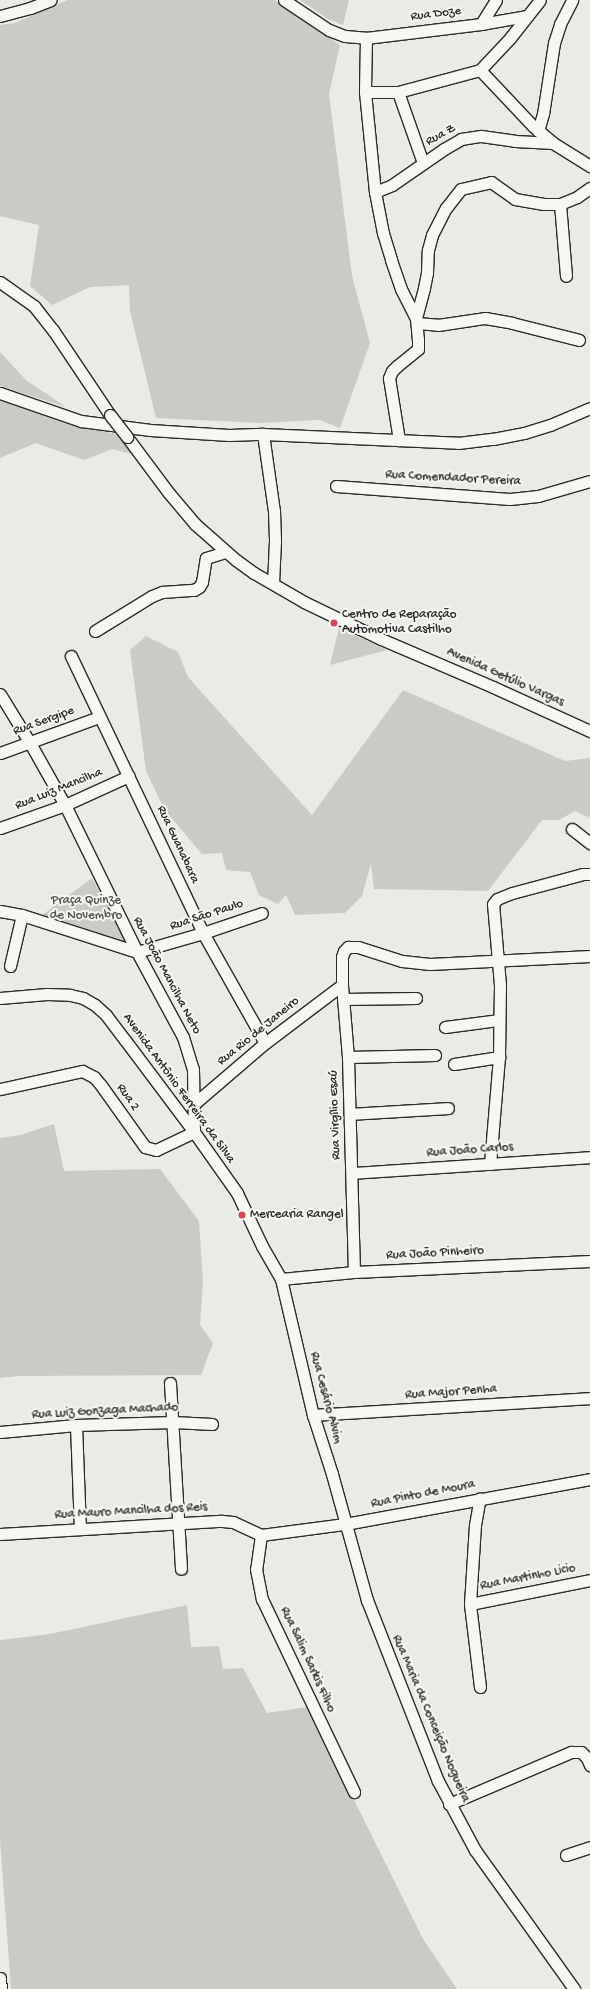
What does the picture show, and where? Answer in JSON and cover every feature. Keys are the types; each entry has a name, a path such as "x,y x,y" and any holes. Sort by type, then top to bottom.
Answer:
{"street":[{"path":"0,16 30,8 51,0"},
{"name":"Rua Doze","path":"284,0 329,30 345,36 366,38 481,24 527,16"},
{"path":"481,24 496,0"},
{"path":"366,92 398,92 480,70 510,38 540,0"},
{"path":"523,142 535,128 543,114 554,42 560,24 572,0"},
{"path":"366,38 366,92 375,192 383,232 400,289 416,321"},
{"path":"480,70 535,128 553,143 590,166"},
{"path":"398,92 423,163"},
{"name":"Rua Z","path":"375,192 392,185 423,163 461,140 470,137 481,136 523,142 553,143"},
{"path":"399,440 389,378 397,366 418,349 416,321 427,273 428,250 432,235 446,208 461,189 491,182 515,199 544,204 560,204 576,197 590,188"},
{"path":"560,204 566,276"},
{"name":"Avenida Getúlio Vargas","path":"0,282 34,306 53,330 110,415 172,498 195,524 226,552 254,573 304,602 381,639 590,731"},
{"path":"416,321 438,325 484,318 512,323 578,340"},
{"path":"0,393 56,414 103,425 199,433 263,434 458,443 493,439 550,425 590,408"},
{"path":"263,434 274,511 275,541 273,583"},
{"name":"Rua Comendador Pereira","path":"336,486 510,499 538,496 590,481"},
{"path":"95,631 134,606 157,594 175,590 194,590 199,587 202,582 206,558 226,552"},
{"name":"Rua Guanabara","path":"71,656 98,717 129,776 203,933 265,1043"},
{"name":"Rua João Mancilha Neto","path":"0,694 65,805 137,952 183,1037 193,1069 195,1104 194,1132"},
{"name":"Rua Sergipe","path":"0,753 98,717"},
{"name":"Rua Luiz Mancilha","path":"0,828 65,805 129,776"},
{"path":"572,829 590,843"},
{"path":"490,1164 499,1057 499,961 492,910 494,901 512,892 583,874 590,874"},
{"path":"0,911 22,915 137,952"},
{"name":"Rua São Paulo","path":"137,952 203,933 262,913"},
{"path":"10,966 22,915"},
{"name":"Rua Virgílio Esaú","path":"354,1272 348,1057 342,985 342,957 344,951 352,946 409,962 445,964 499,961"},
{"path":"499,961 590,956"},
{"name":"Rua Rio de Janeiro","path":"195,1104 265,1043 342,985"},
{"name":"Avenida Antônio Ferreira da Silva","path":"0,998 47,994 70,995 83,998 95,1005 106,1015 194,1132 237,1193 262,1246 281,1279"},
{"path":"343,998 416,998"},
{"path":"445,1027 498,1020"},
{"path":"348,1057 435,1055"},
{"path":"454,1064 499,1057"},
{"name":"Rua 2","path":"0,1089 82,1071 94,1077 100,1084 145,1147 156,1150 160,1149 194,1132"},
{"path":"350,1114 448,1108"},
{"name":"Rua João Carlos","path":"352,1173 590,1157"},
{"name":"Rua João Pinheiro","path":"281,1279 354,1272 590,1261"},
{"name":"Rua Cesário Alvim","path":"281,1279 313,1415 332,1474 345,1524"},
{"path":"170,1383 181,1569"},
{"name":"Rua Major Penha","path":"313,1415 590,1398"},
{"name":"Rua Luiz Gonzaga Machado","path":"0,1432 76,1425 173,1422 212,1424"},
{"path":"76,1425 80,1529"},
{"name":"Rua Pinto de Moura","path":"261,1535 345,1524 590,1479"},
{"path":"480,1498 475,1525 470,1604 480,1687"},
{"name":"Rua Mauro Mancilha dos Reis","path":"0,1534 178,1523 233,1522 261,1535"},
{"name":"Rua Maria da Conceição Nogueira","path":"345,1524 367,1600 384,1646 449,1804 479,1855 574,1989"},
{"name":"Rua Salim Sarkis Filho","path":"261,1535 256,1569 262,1599 354,1792"},
{"name":"Rua Martinho Licio","path":"470,1604 590,1580"},
{"path":"449,1804 571,1752 581,1752 589,1762"},
{"path":"566,1855 590,1846"},
{"path":"0,1978 1,1989"}],"green space":[{"path":"67,0 275,0 340,45 329,94 352,276 370,343 340,428 320,420 260,423 156,418 130,311 129,285 90,287 52,305 30,286 39,225 0,216 0,25 15,23"},
{"path":"300,0 349,0 343,25 328,19"},
{"path":"0,352 27,381 66,407 0,386"},
{"path":"0,398 58,421 120,435 132,454 112,449 84,460 36,443 0,458"},
{"path":"339,628 387,650 330,665"},
{"path":"146,636 178,652 188,677 312,815 403,690 565,761 590,758 590,818 575,811 559,820 542,820 488,891 374,889 371,863 362,896 345,913 295,915 286,895 278,904 259,895 250,872 226,870 222,853 202,854 164,809 146,771 130,650"},
{"name":"Praça Quinze de Novembro","path":"92,878 129,945 41,916"},
{"path":"54,1124 64,1171 160,1169 199,1221 203,1282 200,1325 213,1343 201,1375 20,1376 0,1378 0,1138 20,1135"},
{"path":"187,1605 191,1647 219,1646 223,1669 243,1668 267,1713 308,1707 423,1939 457,1989 11,1989 0,1840 0,1640 50,1634"}],"place":[{"name":"Centro de Reparação Automotiva Castilho","path":"334,623"},
{"name":"Mercearia Rangel","path":"242,1215"}]}
